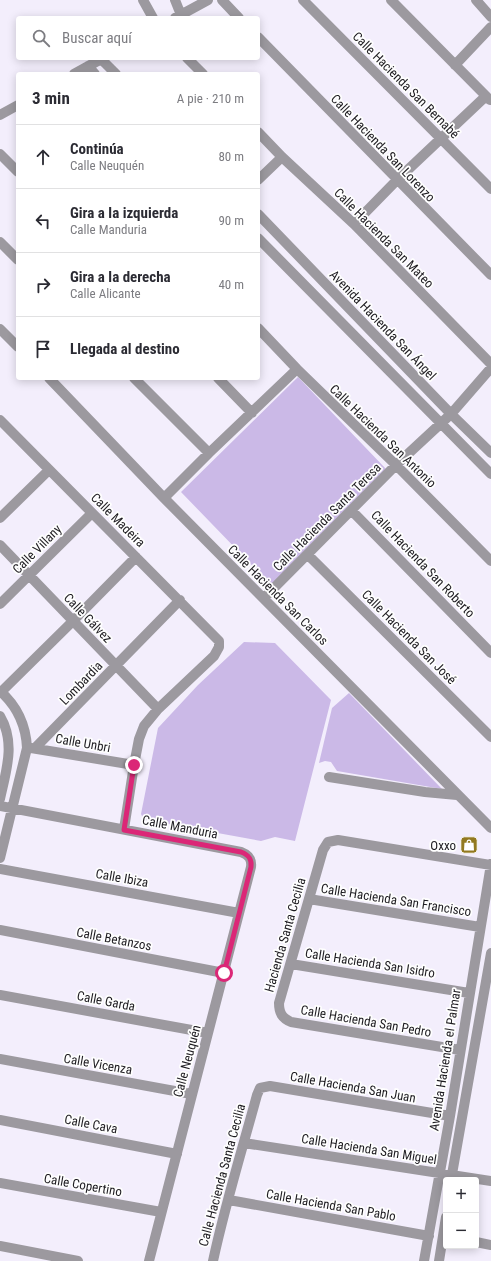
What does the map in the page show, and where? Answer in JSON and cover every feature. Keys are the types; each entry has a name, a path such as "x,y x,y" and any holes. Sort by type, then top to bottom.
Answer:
{"street":[{"path":"143,0 152,16"},
{"path":"175,0 178,16 208,0"},
{"path":"222,0 237,16"},
{"name":"Calle Hacienda San Bernabé","path":"303,0 442,138 491,189"},
{"path":"354,224 397,180 442,138 489,98 391,0"},
{"path":"476,0 491,16"},
{"path":"455,65 491,27"},
{"name":"Calle Hacienda San Lorenzo","path":"260,39 491,275"},
{"path":"78,72 98,60"},
{"path":"104,60 114,72"},
{"path":"189,60 201,72"},
{"path":"88,66 93,72"},
{"path":"0,115 16,106"},
{"name":"Calle Hacienda San Mateo","path":"260,134 282,157 354,224 491,364"},
{"path":"0,154 16,170"},
{"path":"260,178 282,157"},
{"name":"Avenida Hacienda San Ángel","path":"260,216 450,414 491,452"},
{"name":"Avenida Hacienda San Ángel","path":"260,240 491,474"},
{"path":"0,242 16,258"},
{"path":"0,329 16,345"},
{"name":"Calle Hacienda San Antonio","path":"260,330 296,369 491,561"},
{"name":"Calle Hacienda Santa Teresa","path":"264,598 396,466 441,424 491,368"},
{"path":"164,498 296,369"},
{"name":"Calle Hacienda San Carlos","path":"53,380 164,498 491,828"},
{"path":"136,380 209,453"},
{"path":"220,380 252,412"},
{"name":"Calle Madeira","path":"2,425 217,638 219,647 214,656 158,708"},
{"path":"0,518 49,470"},
{"name":"Calle Hacienda San Roberto","path":"352,511 491,653"},
{"name":"Calle Villany","path":"0,604 92,513"},
{"name":"Calle Gálvez","path":"0,545 158,708"},
{"name":"Calle Hacienda San José","path":"308,555 491,737"},
{"path":"0,858 31,748 20,718 10,702 0,692 136,557"},
{"name":"Lombardia","path":"31,748 180,600"},
{"path":"124,830 134,765 141,733 144,726 158,708"},
{"path":"0,716 6,728 9,746 9,755 0,799"},
{"name":"Calle Unbri","path":"31,748 134,765"},
{"path":"329,777 425,792 457,794"},
{"name":"Calle Manduria","path":"0,806 241,852 249,856 251,867"},
{"name":"Hacienda Santa Cecilia","path":"291,1022 283,1019 279,1008 308,899 323,850 328,842 338,840 491,864"},
{"name":"Avenida Hacienda el Palmar","path":"424,1261 450,1116 491,864"},
{"name":"Calle Neuquén","path":"149,1261 251,867"},
{"name":"Calle Ibiza","path":"0,869 239,913"},
{"name":"Calle Hacienda San Francisco","path":"308,899 480,927"},
{"name":"Calle Betanzos","path":"0,930 224,973"},
{"name":"Avenida Hacienda el Palmar","path":"452,1177 491,953"},
{"name":"Calle Hacienda San Isidro","path":"291,964 469,993"},
{"name":"Calle Garda","path":"0,995 208,1034"},
{"name":"Calle Hacienda San Pedro","path":"291,1022 460,1050"},
{"name":"Calle Vicenza","path":"0,1059 191,1094"},
{"name":"Calle Hacienda San Juan","path":"257,1095 260,1088 270,1086 450,1116"},
{"name":"Calle Hacienda Santa Cecilia","path":"214,1261 257,1095"},
{"name":"Calle Cava","path":"0,1120 177,1154"},
{"name":"Calle Hacienda San Miguel","path":"244,1143 440,1173 452,1177"},
{"name":"Calle Hacienda San Miguel","path":"479,1180 491,1181"},
{"name":"Calle Copertino","path":"0,1183 161,1212"},
{"name":"Calle Hacienda San Pablo","path":"229,1200 429,1236"},
{"path":"439,1261 443,1242"},
{"path":"479,1243 491,1245"},
{"path":"0,1246 78,1261"}],"shaded area":[{"path":"298,377 386,469 271,585 181,492"},
{"path":"244,642 275,643 331,700 295,841 275,837 261,841 146,820 141,814 158,728 198,685"},
{"path":"349,693 442,789 337,771 331,762 325,761 319,763 332,708"}],"place":[{"name":"Oxxo","path":"469,845"}],"route":[{"path":"134,765 124,830 241,852 249,856 251,859 252,863 224,973"}]}
